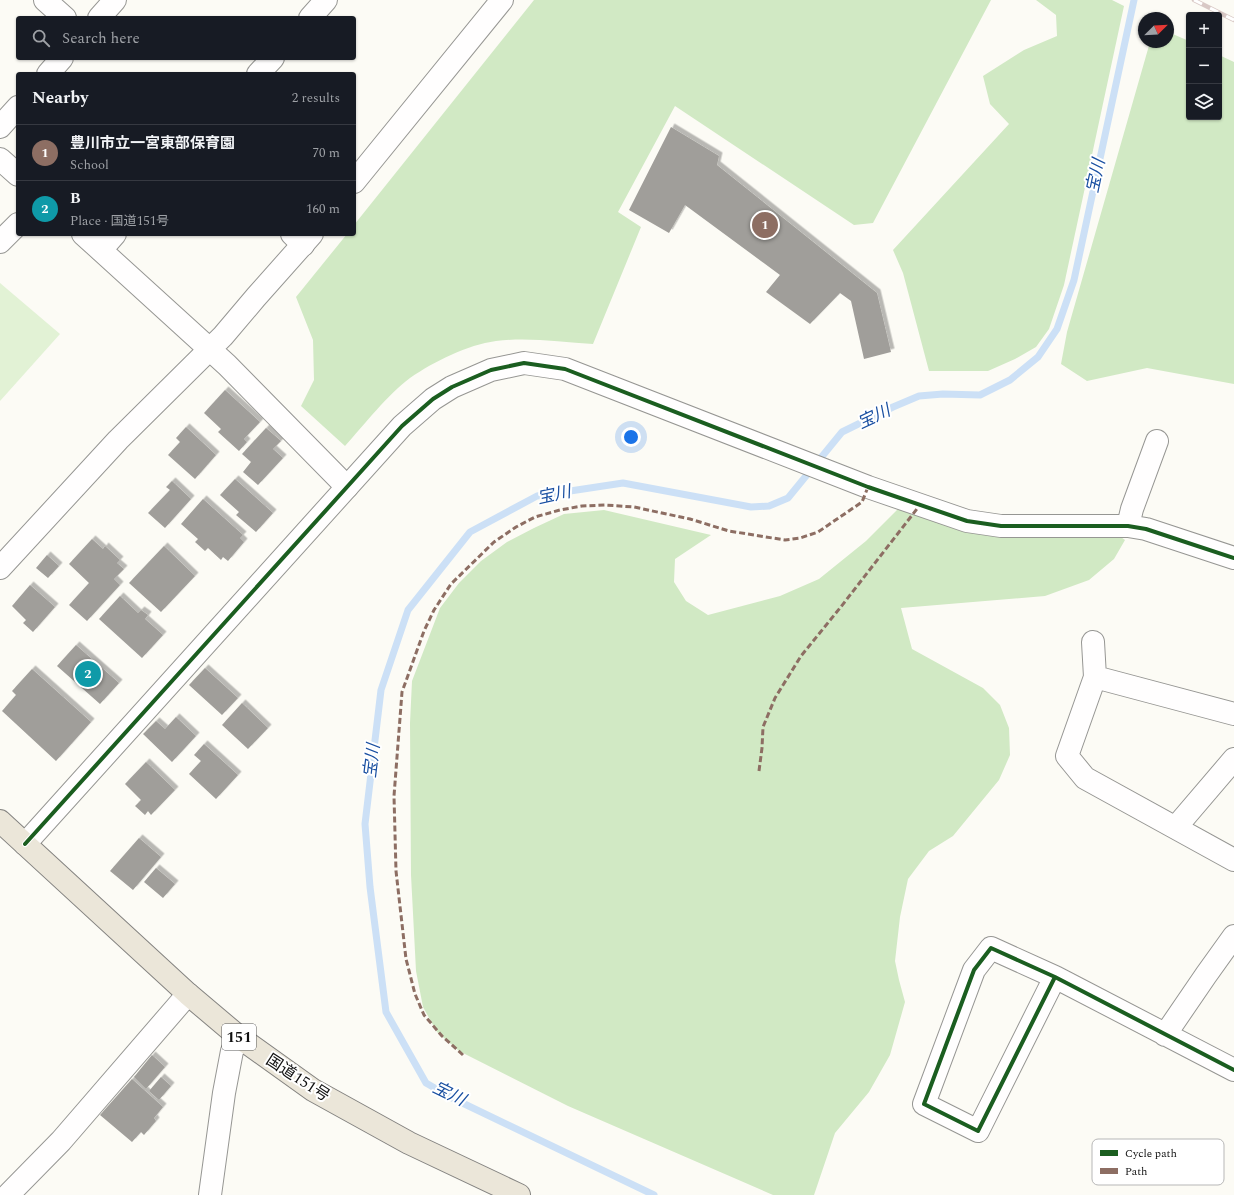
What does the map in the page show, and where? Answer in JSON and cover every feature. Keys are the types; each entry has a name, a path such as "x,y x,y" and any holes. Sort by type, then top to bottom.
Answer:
{"highway":[{"name":"国道151号","path":"0,821 188,994 239,1037 313,1090 409,1143 519,1195"}],"street":[{"path":"45,0 62,16"},
{"path":"101,16 115,0"},
{"path":"312,16 326,0"},
{"path":"356,180 502,0"},
{"path":"50,72 60,60"},
{"path":"260,72 271,60"},
{"path":"0,127 16,109"},
{"path":"0,159 16,173"},
{"path":"0,242 16,226"},
{"path":"85,236 232,371 347,487"},
{"path":"101,250 113,236"},
{"path":"0,568 118,440 223,336 256,297 302,238"},
{"path":"25,844 402,426 433,399 452,387 491,370 524,363 564,369 858,483 967,521 1001,526 1128,526 1146,529 1234,558"},
{"path":"1128,526 1132,509 1157,441"},
{"path":"1093,642 1095,677 1067,756 1086,778 1234,860"},
{"path":"1095,677 1234,714"},
{"path":"1176,827 1234,759"},
{"path":"1165,1035 1234,936"},
{"path":"1055,978 978,1131 924,1104 974,970 991,948 1055,978 1234,1070"},
{"path":"8,1195 61,1141 188,994"},
{"path":"210,1195 224,1093 232,1051 239,1037"}],"green space":[{"path":"534,0 991,0 873,223 854,225 675,106 618,212 641,227 593,344 544,340 508,340 485,343 463,350 430,366 410,378 385,401 345,446 301,406 314,380 313,340 296,297 345,236 356,236 356,222"},
{"path":"1036,0 1112,0 1124,6 1064,285 1049,329 1036,347 1015,359 988,371 929,371 903,273 893,250 1009,124 990,104 983,76 1024,50 1057,36 1056,15"},
{"path":"1174,35 1186,40 1186,120 1222,120 1222,56 1234,62 1234,384 1147,368 1087,381 1061,364 1067,332 1148,48 1174,48"},
{"path":"0,283 60,334 0,401"},
{"path":"900,507 1114,532 1125,540 1114,559 1089,580 1045,596 901,608 912,649 983,688 1000,705 1009,728 1010,755 999,780 953,836 929,851 908,879 900,917 895,961 905,1002 890,1055 869,1092 835,1133 814,1195 773,1195 568,1106 459,1051 437,1032 423,1007 416,971 411,875 410,723 412,681 440,608 459,583 481,561 507,542 534,528 564,514 604,510 711,535 675,559 674,582 686,601 708,615 780,596 819,579 866,541"}],"building":[{"path":"671,127 719,156 717,165 877,293 891,352 864,359 851,301 840,293 810,324 766,292 780,275 685,205 669,233 629,210"},
{"path":"225,390 260,422 244,439 247,442 239,451 218,432 221,429 204,413"},
{"path":"186,427 216,455 195,479 168,455 180,442 176,438"},
{"path":"266,428 281,441 273,449 283,458 258,485 243,472 251,462 242,454"},
{"path":"235,479 273,513 256,532 236,515 239,512 220,495"},
{"path":"172,481 191,499 165,528 148,513 170,490 166,487"},
{"path":"203,499 243,535 240,538 244,542 228,561 223,557 221,560 208,548 205,551 195,542 198,539 181,524"},
{"path":"92,539 103,549 105,546 120,560 117,563 124,569 114,579 120,585 87,621 69,605 89,583 69,564"},
{"path":"164,546 195,576 161,612 129,583"},
{"path":"47,555 59,566 48,578 36,568"},
{"path":"30,585 55,607 33,632 23,623 26,620 12,606"},
{"path":"120,596 138,613 141,610 148,615 145,619 163,635 142,658 99,619"},
{"path":"76,645 119,683 100,704 57,666"},
{"path":"205,668 238,698 222,715 189,685"},
{"path":"32,669 91,722 56,761 2,711 16,695 12,691"},
{"path":"242,703 268,728 248,749 222,725"},
{"path":"176,717 196,736 172,762 143,734 156,721 165,729"},
{"path":"204,744 238,775 216,799 189,774 201,761 194,755"},
{"path":"146,762 175,790 151,815 148,811 145,815 135,806 141,800 125,784"},
{"path":"139,838 161,857 133,890 110,871"},
{"path":"156,868 175,884 163,898 144,882"},
{"path":"152,1055 165,1067 146,1089 134,1077"},
{"path":"161,1077 171,1086 159,1100 149,1091"},
{"path":"132,1079 163,1107 154,1118 156,1121 144,1135 141,1132 132,1142 100,1115"}],"waterway":[{"name":"宝川","path":"654,1195 452,1098 426,1083 386,1012 370,887 365,824 381,690 408,610 470,532 537,496 623,483 751,507 769,506 788,498 842,432 919,396 943,394 980,395 1010,380 1038,357 1057,329 1074,280 1134,0"}],"railway":[{"path":"1194,0 1234,20"}],"marked path":[{"path":"463,1055 442,1036 424,1015 415,994 406,959 396,871 394,796 402,692 424,631 434,610 451,584 494,542 516,527 535,517 560,510 582,506 605,505 634,507 690,519 729,531 785,540 800,538 818,532 862,502 868,487"},
{"path":"759,771 763,727 775,698 801,656 920,505"}],"cycle path":[{"path":"25,844 402,426 433,399 452,387 491,370 524,363 565,369 868,487 967,521 1001,526 1128,526 1146,529 1234,558"},
{"path":"1055,977 978,1131 924,1104 974,970 991,948 1055,977 1234,1070"}],"place":[{"name":"豊川市立一宮東部保育園","path":"765,225"},
{"name":"B","path":"88,674"}]}
